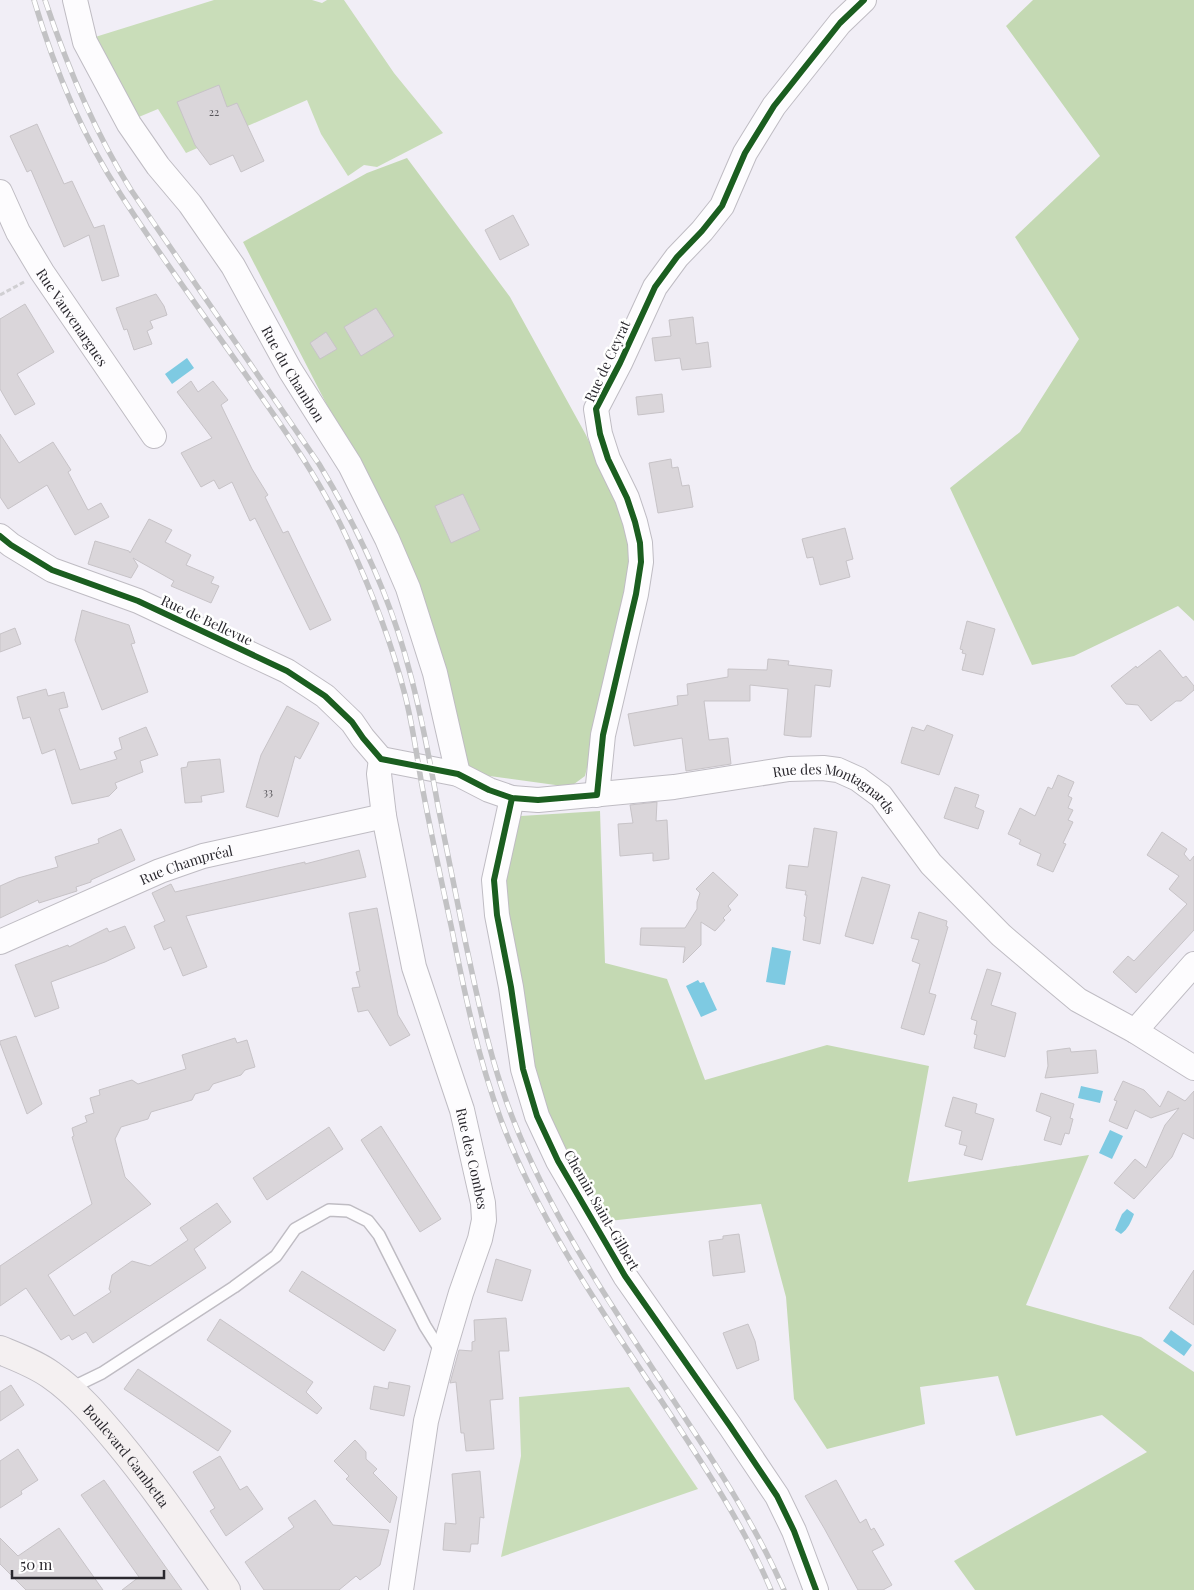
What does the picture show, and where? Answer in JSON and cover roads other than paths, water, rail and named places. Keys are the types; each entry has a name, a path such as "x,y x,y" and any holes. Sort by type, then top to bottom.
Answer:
{"main road":[{"name":"Boulevard Gambetta","path":"0,1350 32,1363 45,1371 69,1389 97,1417 138,1467 226,1590"}],"street":[{"name":"Rue du Chambon","path":"75,0 85,42 128,124 158,166 190,204 233,266 290,370 350,465 383,531 408,588 435,673 458,774"},
{"name":"Rue de Ceyrat","path":"597,795 603,735 636,594 641,562 640,543 635,522 627,498 608,459 600,434 596,409 655,287 677,256 702,231 722,206 746,153 774,106 840,23 864,0"},
{"name":"Rue Vauvenargues","path":"0,192 18,232 42,272 154,436"},
{"name":"Rue de Bellevue","path":"0,536 40,564 52,570 138,601 287,671 325,696 352,722 381,759"},
{"name":"Rue des Montagnards","path":"381,759 458,774 489,790 512,798 538,800 674,788 806,768 838,770 870,786 881,796 931,864 1001,935 1078,1000 1135,1031 1194,1068"},
{"name":"Rue des Combes","path":"381,759 379,774 384,816 414,967 462,1110 483,1203 484,1220 443,1354 426,1421 401,1590"},
{"name":"Chemin Saint-Gilbert","path":"512,798 494,880 497,916 511,987 523,1069 537,1116 558,1161 625,1276 725,1418 777,1496 794,1531 816,1590"},
{"name":"Rue Champréal","path":"0,942 160,871 195,858 384,816"},
{"path":"1135,1031 1194,964"}],"lane":[{"path":"69,1389 102,1373 234,1287 276,1256 295,1229 329,1210 348,1211 368,1220 379,1235 425,1326 443,1354"}],"water":[{"path":"187,358 194,368 172,384 165,374"},
{"path":"772,947 791,951 785,985 766,982"},
{"path":"698,980 700,983 704,982 717,1010 701,1017 686,986"},
{"path":"1081,1086 1103,1091 1100,1103 1078,1098"},
{"path":"1110,1130 1123,1136 1112,1159 1099,1153"},
{"path":"1127,1209 1134,1214 1126,1230 1121,1234 1115,1230 1122,1214"},
{"path":"1171,1330 1192,1345 1184,1356 1163,1341"}],"railway":[{"path":"34,0 70,100 107,172 153,243 291,440 326,496 346,536 379,614 405,695 467,1002 485,1073 501,1120 536,1199 557,1238 602,1312 714,1482 739,1524 771,1590"},
{"path":"45,0 82,98 118,168 131,190 319,464 360,539 393,618 414,690 426,740 480,1008 491,1053 513,1119 530,1159 570,1236 614,1310 699,1439 751,1524 784,1590"}]}
